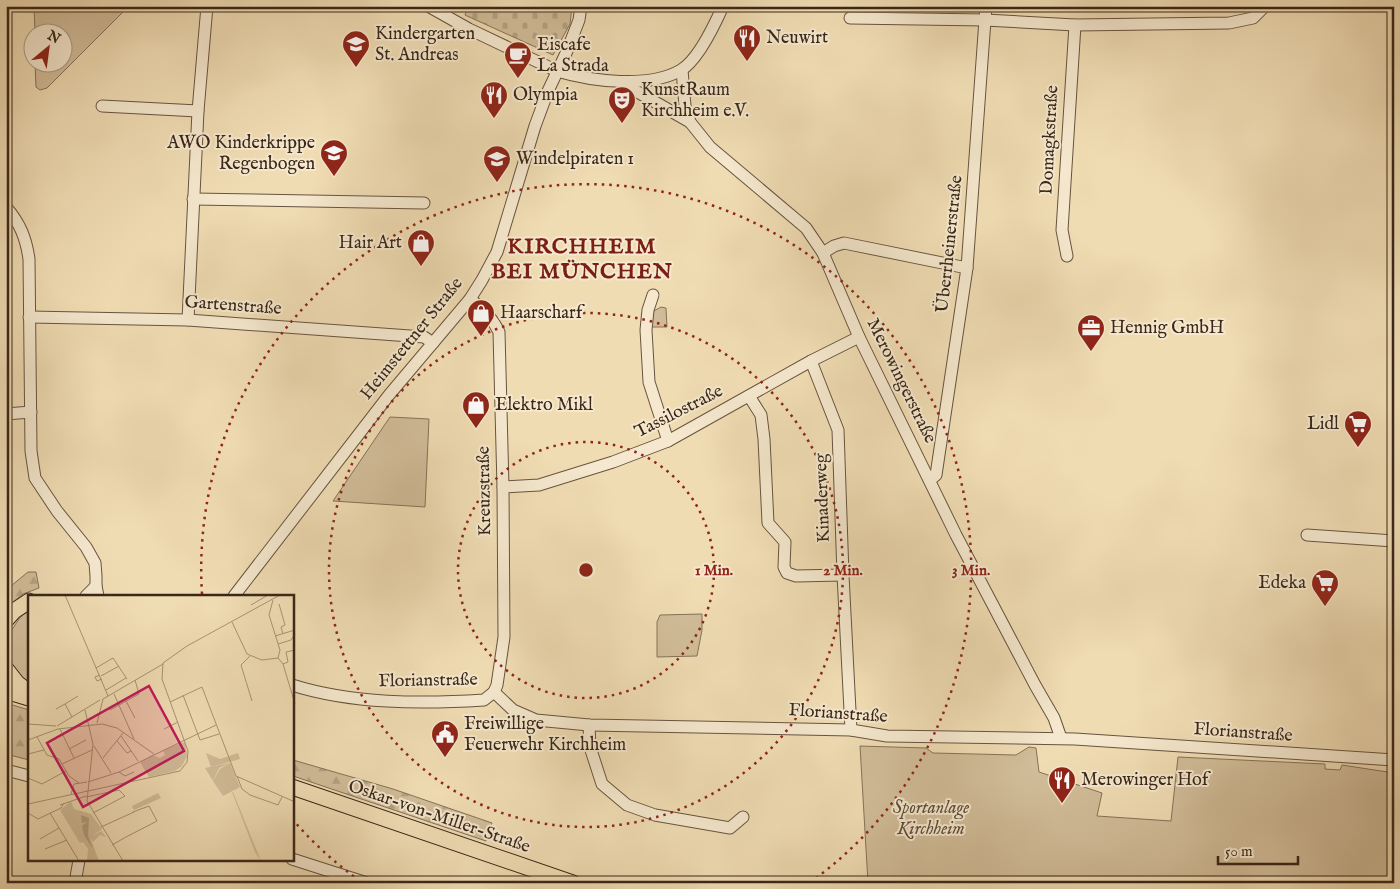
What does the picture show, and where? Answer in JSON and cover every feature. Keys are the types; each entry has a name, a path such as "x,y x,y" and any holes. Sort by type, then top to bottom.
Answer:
{"main road":[{"path":"6,620 14,611 28,602"},
{"path":"6,670 17,683 28,691"},
{"path":"6,691 28,698"},
{"name":"Oskar-von-Miller-Straße","path":"294,788 574,883"}],"street":[{"path":"188,320 198,111 207,6"},
{"path":"428,6 469,29 557,71 573,76 620,82 654,78 682,70 702,46 723,6"},
{"name":"Heimstettner Straße","path":"235,595 389,395 470,299 482,280 497,252 535,126 579,20 581,6"},
{"name":"Überrheinerstraße","path":"930,480 936,475 968,268 986,6"},
{"path":"850,18 985,20 1074,25 1229,23 1253,18 1265,6"},
{"name":"Domagkstraße","path":"1067,256 1062,230 1074,25"},
{"name":"Merowingerstraße","path":"682,70 685,106 690,122 710,147 806,228 823,253 860,337 998,617 1054,718 1060,738"},
{"path":"620,82 690,122"},
{"path":"102,106 198,111"},
{"path":"193,199 424,203"},
{"path":"6,207 22,229 27,242 30,270 31,451 35,478 57,511 86,547 94,563 97,591"},
{"path":"823,253 834,246 844,243 968,268"},
{"path":"653,295 648,310 646,330 649,382 668,440"},
{"name":"Kreuzstraße","path":"470,299 485,310 499,332 504,637 497,686 494,692"},
{"name":"Gartenstraße","path":"29,317 188,320 424,338 433,343"},
{"name":"Tassilostraße","path":"503,487 539,485 614,462 668,440 811,361 860,337"},
{"name":"Kinaderweg","path":"811,361 838,430 843,575 852,730"},
{"path":"749,396 761,415 768,523 784,542 784,567 787,573 796,576 843,575"},
{"path":"6,414 31,412"},
{"path":"1307,535 1394,541"},
{"name":"Florianstraße","path":"294,685 350,697 407,702 484,700 494,692 513,710 536,720 589,725 852,730 886,736 1060,738 1394,760"},
{"path":"589,725 590,747 602,784 627,805 655,815 730,828 743,817"},
{"path":"6,770 26,777"},
{"path":"294,860 366,883"},
{"path":"75,883 79,862"}],"green space":[{"path":"34,6 129,6 72,63 72,22 35,22"},
{"path":"468,6 572,6 570,24 553,55 465,15"},
{"path":"35,72 63,72 47,88 40,90 36,87"},
{"path":"661,307 666,308 667,327 650,327 652,312"},
{"path":"390,417 429,419 425,507 333,501"},
{"path":"28,572 36,572 39,588 23,594 6,608 6,590"},
{"path":"28,612 28,681 15,671 7,649 10,633 23,615"},
{"path":"702,614 702,630 697,656 657,657 657,622 660,615"},
{"path":"6,703 28,710 28,760 6,754"},
{"name":"Sportanlage Kirchheim","path":"860,746 926,748 933,753 1016,755 1029,747 1036,748 1039,772 1102,793 1097,816 1171,821 1178,757 1325,764 1325,769 1340,770 1342,765 1394,773 1394,883 868,883"},
{"path":"294,760 393,789 492,823 486,841 294,776"}],"place":[{"name":"Neuwirt","path":"747,62"},
{"name":"Kindergarten St. Andreas","path":"356,68"},
{"name":"Eiscafe La Strada","path":"518,79"},
{"name":"Olympia","path":"494,119"},
{"name":"KunstRaum Kirchheim e.V.","path":"622,124"},
{"name":"AWO Kinderkrippe Regenbogen","path":"334,177"},
{"name":"Windelpiraten 1","path":"497,183"},
{"name":"Hair Art","path":"421,267"},
{"name":"Haarscharf","path":"481,337"},
{"name":"Hennig GmbH","path":"1091,352"},
{"name":"Elektro Mikl","path":"476,429"},
{"name":"Lidl","path":"1358,448"},
{"name":"Edeka","path":"1325,607"},
{"name":"Freiwillige Feuerwehr Kirchheim","path":"445,758"},
{"name":"Merowinger Hof","path":"1062,804"}],"district":[{"name":"KIRCHHEIM BEI MÜNCHEN","path":"582,260"}]}
